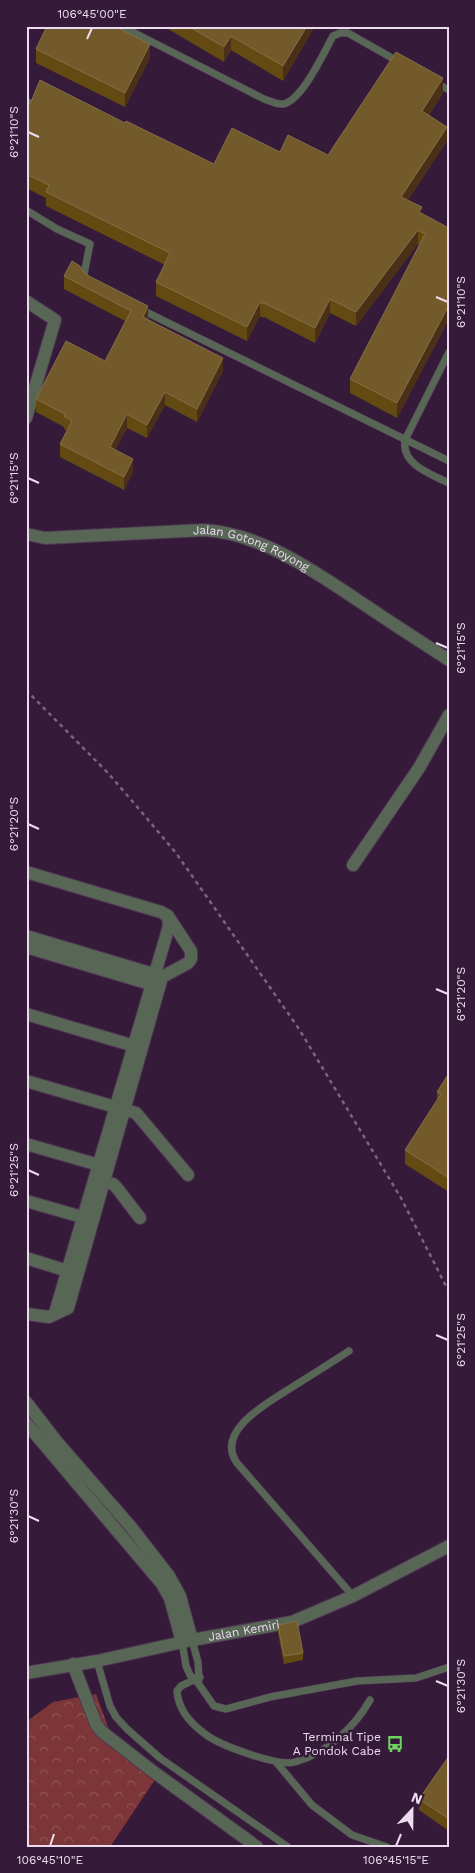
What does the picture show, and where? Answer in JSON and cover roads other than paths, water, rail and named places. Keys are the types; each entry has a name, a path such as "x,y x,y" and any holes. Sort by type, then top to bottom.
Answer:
{"street":[{"path":"26,301 55,320 26,418"},
{"name":"Jalan Gotong Royong","path":"26,534 45,538 204,530 222,531 239,535 260,543 338,587 449,660"},
{"path":"353,865 419,768 449,715"},
{"path":"26,872 161,912 168,916 191,951 191,959 188,963 157,980 26,948"},
{"path":"26,1314 49,1317 55,1313 72,1273 157,980 169,926 168,916"},
{"path":"26,936 157,980"},
{"path":"26,1014 138,1047"},
{"path":"26,1081 136,1113 188,1175"},
{"path":"26,1144 103,1167"},
{"path":"88,1219 104,1182 103,1167"},
{"path":"104,1182 112,1184 117,1188 140,1218"},
{"path":"26,1201 88,1219"},
{"path":"26,1258 72,1273"},
{"path":"26,1402 57,1442 131,1527 168,1576 180,1596 187,1641"},
{"path":"26,1423 162,1584 170,1598 187,1641"},
{"name":"Jalan Kemiri","path":"26,1673 97,1661 187,1641 292,1622 353,1596 449,1546"},
{"path":"73,1664 96,1724 101,1731 137,1760 257,1847"}],"lane":[{"path":"121,26 264,99 276,103 284,104 300,93 333,36 340,33 348,33 405,65"},
{"path":"429,79 449,90"},
{"path":"26,100 30,104 26,114"},
{"path":"26,210 57,229 90,244 84,274 87,282 96,286"},
{"path":"137,308 449,461"},
{"path":"449,352 405,440 404,449 410,460 449,483"},
{"path":"349,1351 252,1413 234,1438 231,1447 232,1457 353,1596"},
{"path":"187,1641 198,1662 197,1679"},
{"path":"187,1641 186,1666 197,1679 214,1706 226,1709 270,1697 357,1681 416,1678 449,1667"},
{"path":"97,1661 110,1706 116,1717 127,1729 160,1758 288,1847"},
{"path":"197,1679 181,1686 177,1690 178,1701 183,1712 205,1735 241,1751 276,1762 293,1763 321,1752 345,1733 361,1716 370,1700"},
{"path":"276,1762 312,1805 352,1835 387,1847"}],"place":[{"name":"Terminal Tipe A Pondok Cabe","path":"395,1744"}]}
